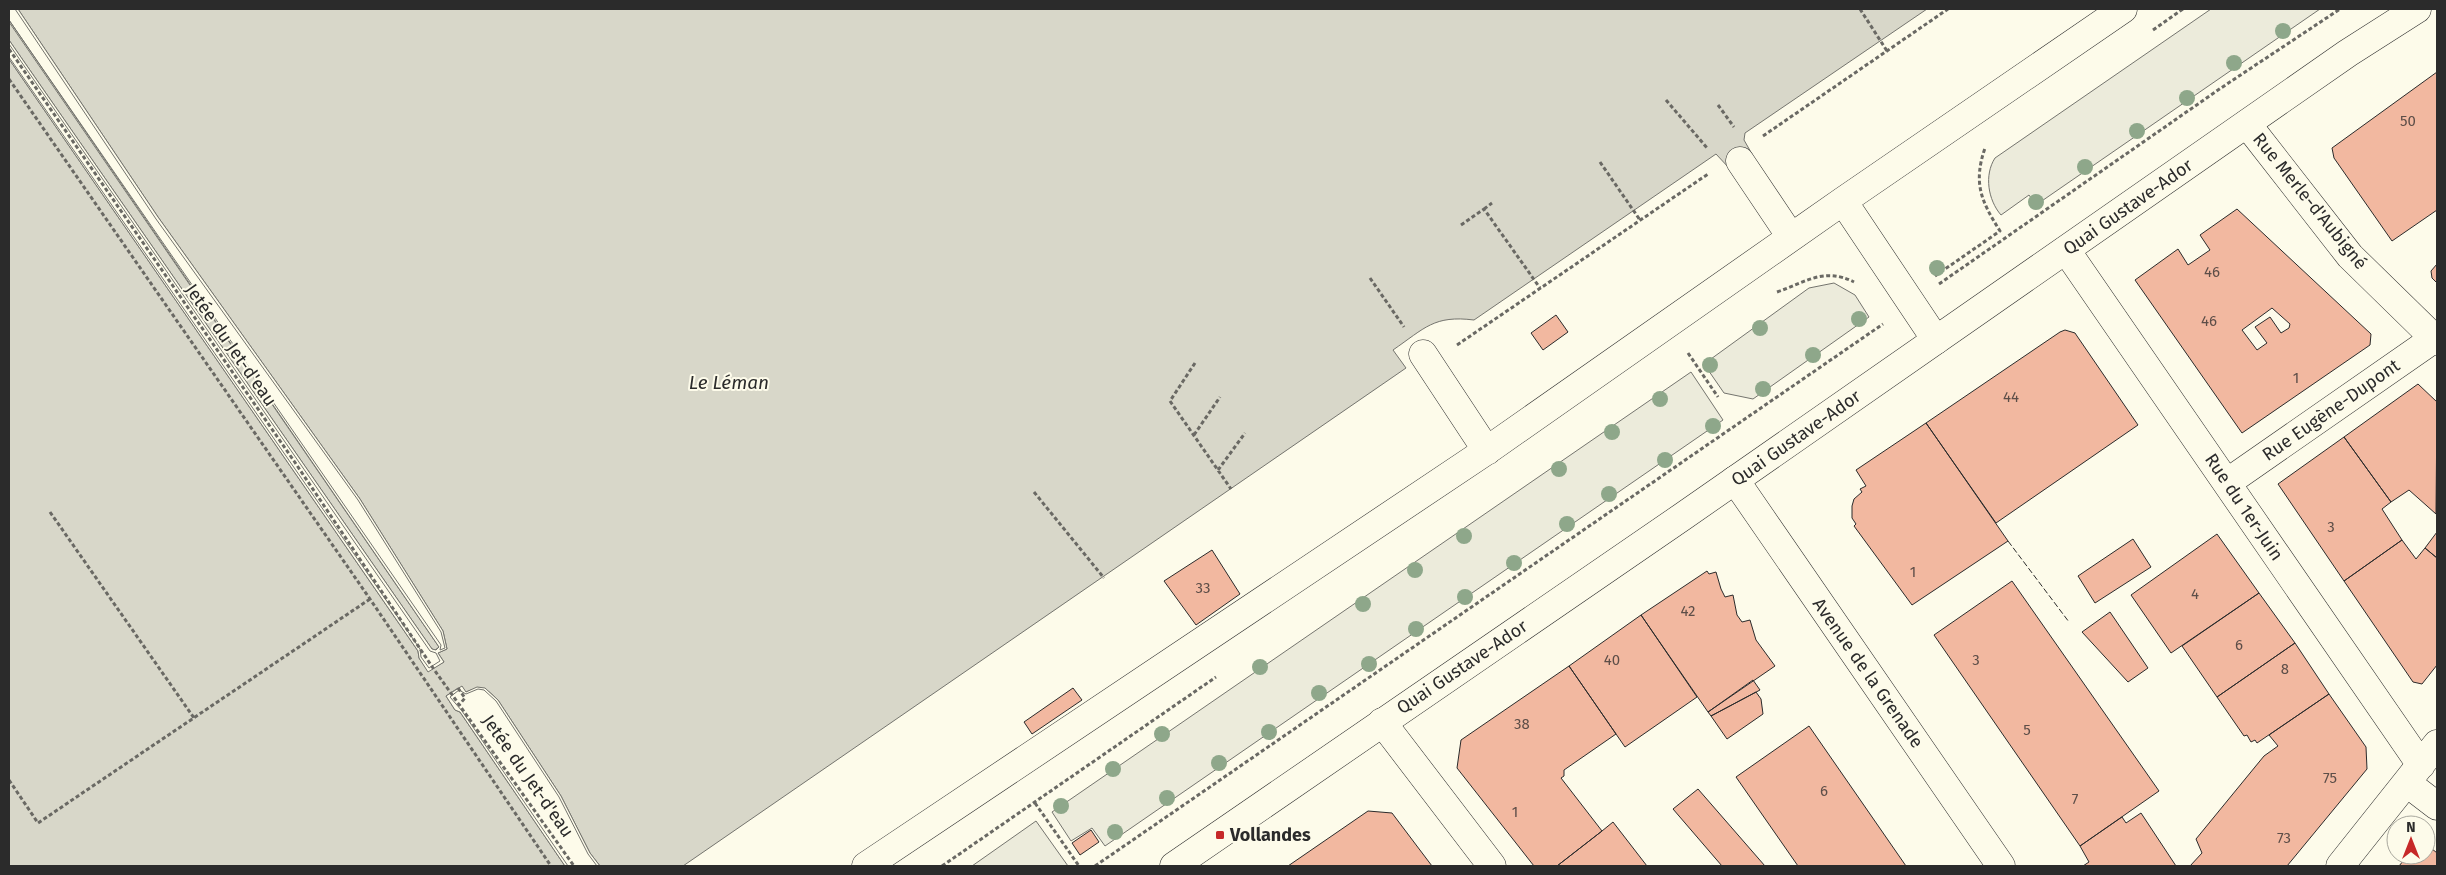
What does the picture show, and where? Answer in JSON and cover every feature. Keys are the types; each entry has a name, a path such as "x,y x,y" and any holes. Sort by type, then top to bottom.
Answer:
{"street":[{"path":"866,866 1487,451 1791,237 2123,9"},
{"name":"Quai Gustave-Ador","path":"1174,866 1735,480 2348,53 2417,9"},
{"name":"Rue Merle-d'Aubigné","path":"2247,124 2350,256 2436,339"},
{"path":"1727,158 1791,237"},
{"path":"1843,201 1936,340"},
{"name":"Rue du 1er-Juin","path":"2066,250 2228,482 2414,774 2437,806"},
{"name":"Rue Eugène-Dupont","path":"2228,482 2436,339"},
{"path":"1426,359 1487,451"},
{"name":"Avenue de la Grenade","path":"1735,480 2001,866"},
{"path":"1382,722 1492,866"},
{"path":"2340,866 2437,744"}],"path":[{"path":"1860,9 1887,51"},
{"path":"1759,138 1948,9"},
{"path":"2151,31 2183,9"},
{"path":"1094,866 1908,300 2340,9"},
{"name":"Jetée du Jet-d'eau","path":"9,49 267,421 450,693 464,709 574,866"},
{"path":"9,79 370,599 550,866"},
{"path":"1666,100 1727,158"},
{"path":"1718,105 1736,130"},
{"path":"1908,300 2000,231 1984,207 1980,186 1979,164 1986,144"},
{"path":"1600,162 1640,220"},
{"path":"1370,278 1426,359 1540,288 1711,171"},
{"path":"1462,225 1492,203"},
{"path":"1484,209 1540,288"},
{"path":"1774,294 1817,276 1836,275 1858,286"},
{"path":"1680,359 1696,348"},
{"path":"1688,353 1718,397"},
{"path":"1195,362 1170,401 1231,489"},
{"path":"1194,435 1220,397"},
{"path":"1218,470 1245,433"},
{"path":"1034,492 1104,578"},
{"path":"50,512 194,718"},
{"path":"9,780 38,823 370,599"},
{"path":"942,866 1223,672"},
{"path":"458,688 465,698 458,704"},
{"path":"1035,803 1079,866"}],"shaded area":[{"path":"2211,9 2320,9 2036,205 2029,195 2001,215 1990,195 1989,187 1989,172 1995,158"},
{"path":"1834,283 1855,295 1869,317 1753,399 1724,393 1704,364 1809,288"},
{"path":"1691,372 1723,420 1105,846 1092,828 1071,841 1052,812"},
{"path":"1036,821 1068,866 972,866"}],"water":[{"name":"Le Léman","path":"18,9 1927,9 1745,133 1744,140 1752,154 1729,168 1716,154 1474,320 1449,319 1439,321 1414,335 1393,350 1406,368 683,866 600,866 590,853 561,796 498,700 484,689 480,688 466,692 458,688 446,696 455,710 460,712 565,866 9,866 9,59 418,651 419,658 428,671 444,662 438,653 447,649 443,631 360,499 158,217"},
{"path":"9,22 439,647 435,650 432,649 9,40"}],"pier":[{"path":"15,9 18,9 158,217 360,499 443,631 447,649 438,653 444,662 428,672 419,658 418,651 9,59 9,57 420,649 421,657 429,668 440,661 436,653 430,651 9,44 9,40 432,649 436,650 439,647 9,20 441,645 440,650 445,648 441,632 358,500 156,219"},
{"path":"462,686 466,692 477,687 485,688 498,700 561,796 590,853 600,866 597,866 588,854 559,797 496,701 484,690 478,689 466,694 459,690 450,697 462,711 568,866 565,866 460,712 455,710 446,696"}],"building":[{"path":"2437,72 2437,210 2392,241 2334,158 2332,148"},
{"path":"2237,209 2371,334 2370,345 2242,433 2135,280 2178,249 2188,265 2210,250 2200,235","holes":["2272,308 2290,324 2289,328 2281,333 2270,317 2255,327 2267,343 2257,350 2242,330"]},
{"path":"2437,264 2437,283 2432,278 2431,271"},
{"path":"1556,315 1568,332 1543,350 1531,333"},
{"path":"2065,330 2075,333 2138,425 1996,523 1926,423"},
{"path":"2418,384 2437,402 2436,514 2409,490 2391,502 2344,437"},
{"path":"1926,423 2008,541 1912,605 1854,526 1856,524 1852,518 1852,506 1854,499 1862,492 1860,489 1866,486 1856,470"},
{"path":"2344,437 2391,502 2382,509 2402,540 2344,581 2278,484"},
{"path":"2437,532 2437,558 2425,548"},
{"path":"2217,534 2259,593 2171,653 2131,595"},
{"path":"2133,539 2151,567 2095,603 2078,576"},
{"path":"2402,540 2416,559 2425,548 2437,558 2437,665 2422,684 2413,682 2344,581"},
{"path":"1212,550 1240,594 1196,625 1164,581"},
{"path":"1707,571 1709,574 1716,572 1725,597 1733,595 1737,615 1742,622 1750,620 1756,640 1775,666 1708,712 1641,615"},
{"path":"2012,581 2159,791 2080,846 1934,635"},
{"path":"2259,593 2295,643 2217,697 2182,646"},
{"path":"2110,612 2148,668 2128,682 2082,632"},
{"path":"1641,615 1697,697 1625,747 1569,666"},
{"path":"2295,643 2329,694 2257,743 2255,740 2251,742 2247,735 2244,736 2217,697"},
{"path":"1569,666 1616,734 1564,770 1564,776 1561,778 1602,831 1557,866 1534,866 1457,768 1461,740"},
{"path":"1753,680 1760,690 1711,716 1708,712"},
{"path":"1073,688 1082,700 1032,734 1024,722"},
{"path":"1756,692 1761,699 1763,714 1727,739 1711,716"},
{"path":"2329,694 2366,747 2367,769 2287,866 2190,866 2202,853 2196,839 2264,756 2278,746 2269,735"},
{"path":"1809,726 1906,866 1798,866 1736,777"},
{"path":"1698,789 1765,866 1722,866 1673,809"},
{"path":"1368,811 1392,813 1432,866 1288,866"},
{"path":"2141,813 2176,866 2083,866 2089,862 2080,846 2122,817 2126,823"},
{"path":"1613,822 1647,866 1557,866 1602,831"},
{"path":"1091,830 1099,842 1080,855 1072,843"},
{"path":"2437,853 2437,866 2399,866 2436,865"}],"fence":[{"path":"2008,541 2069,622"}],"place":[{"name":"Vollandes","path":"1220,835"}]}
